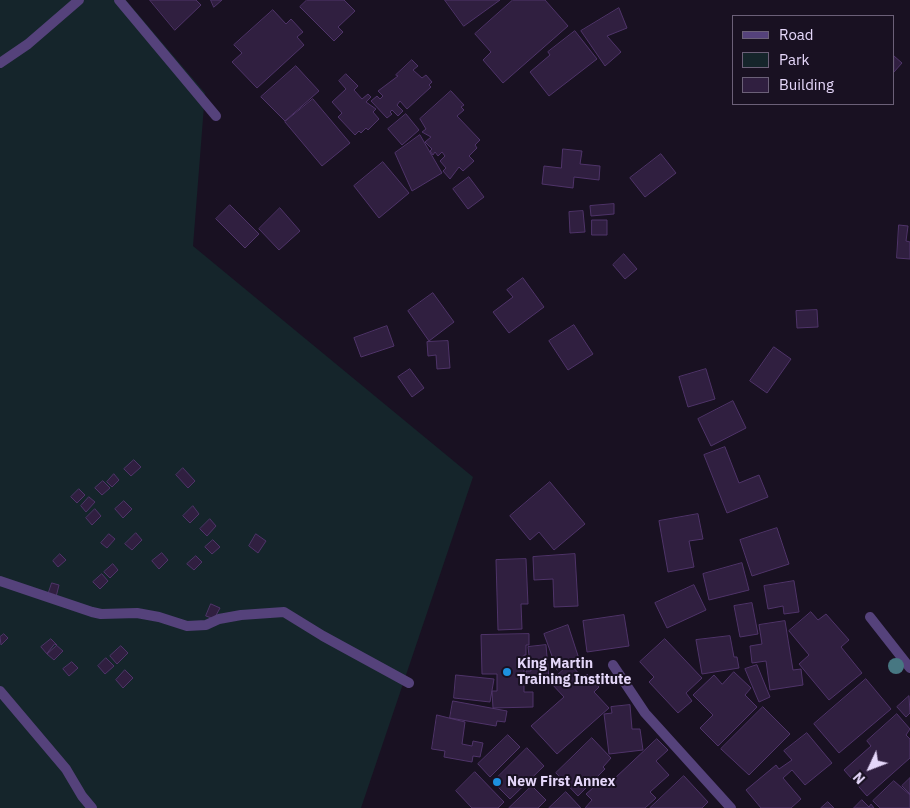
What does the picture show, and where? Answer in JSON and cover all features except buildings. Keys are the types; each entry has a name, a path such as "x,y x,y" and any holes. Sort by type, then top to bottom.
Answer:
{"street":[{"path":"0,63 28,44 80,0"},
{"path":"119,0 216,116"},
{"path":"0,581 92,612 101,614 137,613 159,617 187,626 206,626 219,619 241,615 284,612 322,636 409,683"},
{"path":"870,617 910,668"},
{"path":"612,665 645,713 731,808"},
{"path":"0,690 66,768 82,796 92,808"}],"green space":[{"path":"0,0 126,0 205,93 193,246 473,477 361,808 0,808"}],"place":[{"name":"King Martin Training Institute","path":"507,672"},
{"name":"New First Annex","path":"497,782"}]}
